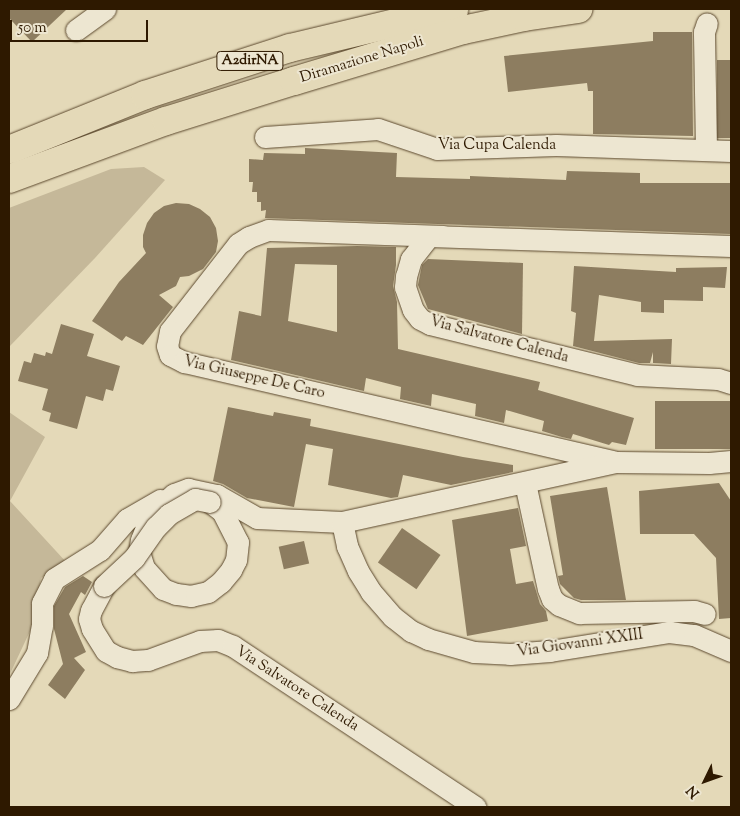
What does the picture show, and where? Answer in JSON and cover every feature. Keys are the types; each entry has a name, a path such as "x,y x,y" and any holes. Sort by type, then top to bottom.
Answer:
{"highway":[{"name":"Diramazione Napoli","path":"9,150 145,95 290,48 458,20 524,17 578,9"},
{"name":"Diramazione Napoli","path":"9,179 166,121 458,20"}],"street":[{"path":"76,30 105,9"},
{"path":"706,149 704,32 707,23"},
{"name":"Via Cupa Calenda","path":"265,136 378,128 437,148 556,145 731,151"},
{"name":"Via Giuseppe De Caro","path":"443,236 268,230 249,237 238,244 170,331 167,346 170,355 184,362 616,462"},
{"name":"Via Salvatore Calenda","path":"731,246 429,236 412,259 406,276 405,287 408,299 420,319 425,322 637,375 718,379 731,383"},
{"path":"9,699 37,653 42,626 42,603 54,580 100,550 127,519 147,506 188,489 206,492 247,514 268,520 342,522 616,462 709,463 731,461"},
{"path":"525,483 548,590 552,599 559,605 579,613 694,611 705,614"},
{"name":"Via Salvatore Calenda","path":"174,494 159,507 144,529 139,552 144,568 163,589 176,594 191,596 208,592 222,582 236,560 238,542 222,511 210,502 195,499 169,514 156,527 134,558 104,586 91,610 89,619 92,629 106,651 118,658 132,662 148,660 200,641 218,640 232,646 475,807"},
{"name":"Via Giovanni XXIII","path":"342,522 347,546 358,571 371,592 394,617 411,631 428,639 474,652 510,654 550,651 669,632 694,635 731,650"}],"shaded area":[{"path":"144,167 165,180 95,258 9,347 9,208 111,169"},
{"path":"9,412 45,437 10,501 67,563 41,578 31,629 9,676"}],"building":[{"path":"9,9 67,9 32,42 9,18"},
{"path":"653,32 692,32 693,136 593,134 593,91 588,91 587,83 508,92 504,56 653,41"},
{"path":"717,60 731,60 731,138 717,138"},
{"path":"305,148 397,153 396,177 470,179 470,176 566,180 567,171 640,173 640,183 731,183 731,234 265,218 266,210 261,211 261,202 257,202 257,192 252,192 253,182 249,182 249,159 263,160 264,153 305,154"},
{"path":"176,203 189,204 200,209 210,217 216,228 218,241 216,252 203,269 189,276 180,277 176,286 159,295 173,307 143,345 126,336 122,341 92,321 119,282 146,253 143,247 143,235 147,223 154,213 164,206"},
{"path":"396,247 393,286 397,302 398,349 540,382 538,390 634,418 626,445 612,442 609,445 573,434 571,439 562,437 542,431 544,421 506,410 504,423 475,416 476,404 432,394 431,406 400,399 401,387 366,378 364,391 231,360 239,311 261,316 267,248","holes":["295,264 337,265 337,332 288,321"]},
{"path":"428,259 523,263 522,334 428,309 418,285 422,265"},
{"path":"574,266 676,272 676,268 727,267 725,288 703,287 703,301 664,300 664,313 641,312 641,302 599,295 594,341 672,339 671,364 653,363 653,352 650,363 639,363 573,346 576,313 571,311"},
{"path":"61,324 94,334 87,356 120,366 113,391 106,389 103,401 86,396 77,429 49,421 51,413 42,410 48,389 18,381 24,361 31,363 34,353 45,356 46,352 52,354"},
{"path":"655,401 731,401 731,449 655,449"},
{"path":"228,407 273,416 274,412 311,419 310,426 463,457 513,465 513,472 451,485 403,475 398,497 391,498 328,485 333,449 306,444 294,507 247,498 223,484 213,481"},
{"path":"719,483 731,501 731,618 719,619 716,558 694,534 640,534 639,491"},
{"path":"607,487 626,600 581,600 574,598 560,584 558,576 563,575 550,496"},
{"path":"518,508 526,546 510,549 516,584 533,581 540,604 546,611 548,621 467,636 452,520"},
{"path":"402,528 441,555 416,589 378,562"},
{"path":"304,541 309,563 284,569 279,547"},
{"path":"83,576 92,582 85,595 81,592 69,614 86,652 74,658 85,670 65,699 48,685 63,664 54,629 54,606 65,587"}]}
